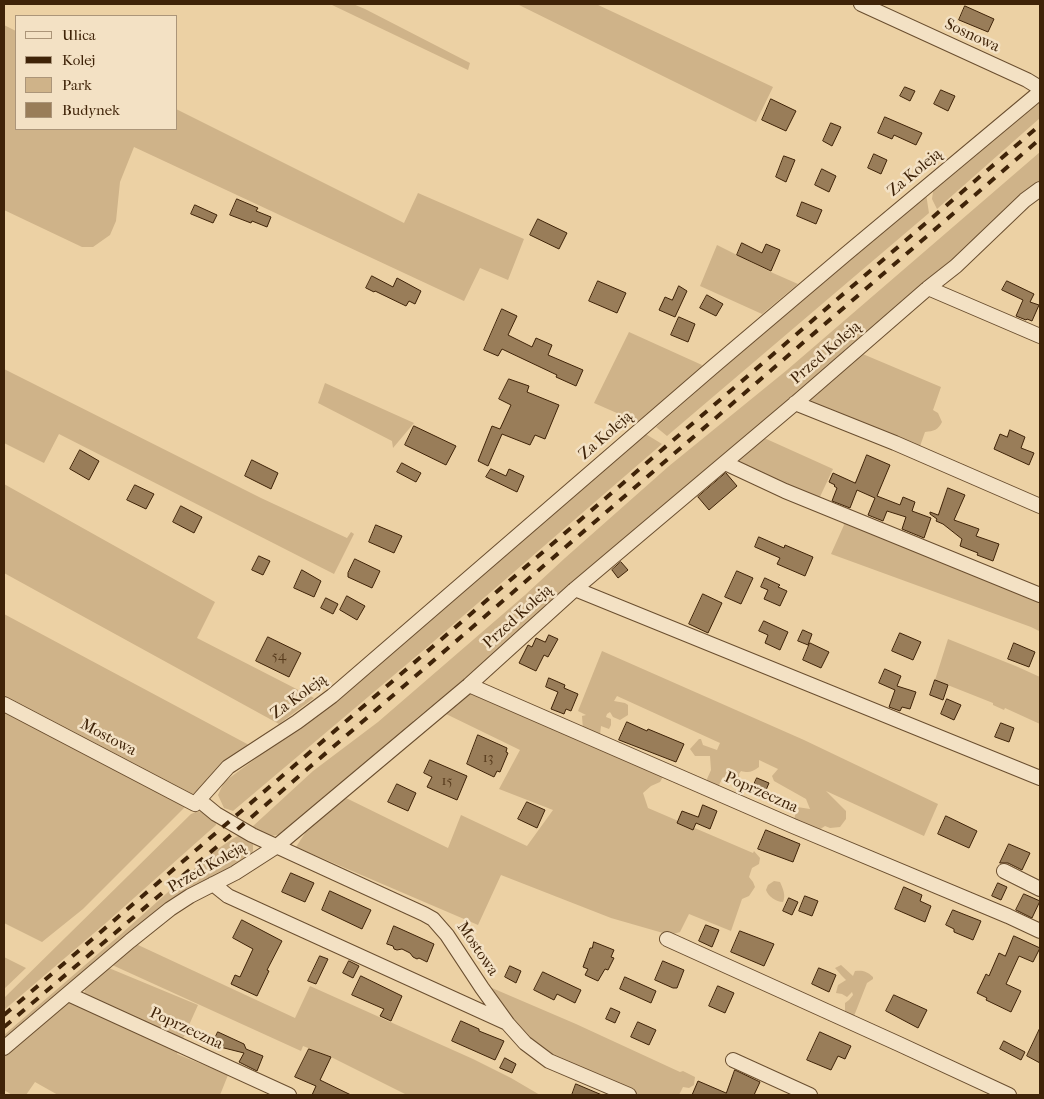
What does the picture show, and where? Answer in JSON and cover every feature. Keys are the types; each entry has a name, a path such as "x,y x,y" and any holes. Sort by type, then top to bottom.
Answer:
{"street":[{"name":"Sosnowa","path":"862,4 1027,80 1040,90"},
{"name":"Za Koleją","path":"197,802 228,767 297,722 332,696 714,366 1040,90"},
{"name":"Przed Koleją","path":"4,1048 170,909 190,896 235,873 277,846 469,685 575,589 956,266 1025,200 1040,189"},
{"path":"928,288 1040,336"},
{"path":"795,403 895,443 1040,506"},
{"path":"725,463 785,491 1040,595"},
{"path":"575,589 1040,778"},
{"name":"Poprzeczna","path":"469,685 1040,931"},
{"name":"Mostowa","path":"4,704 197,802 252,835 432,919 447,935 482,988 508,1024 525,1043 549,1061 629,1095"},
{"path":"1004,871 1040,889"},
{"path":"213,884 228,896 508,1024"},
{"path":"667,939 1009,1095"},
{"name":"Poprzeczna","path":"68,994 289,1095"},
{"path":"733,1060 810,1095"}],"green space":[{"path":"330,4 353,4 365,9 470,63 468,70"},
{"path":"517,4 596,4 773,87 756,122"},
{"path":"4,25 15,30 15,130 178,130 178,110 404,223 418,193 524,239 508,280 480,268 464,301 134,147 120,182 116,221 110,235 93,247 82,247 4,210"},
{"path":"1040,98 1040,118 937,209 932,199 934,185"},
{"path":"1040,152 1040,187 507,644 413,721 289,831 270,836 252,827 313,771 378,722 525,595 669,466 787,370"},
{"path":"926,194 929,213 667,436 656,427 831,274"},
{"path":"717,245 798,284 762,314 700,286"},
{"path":"629,332 702,365 699,372 642,424 594,403"},
{"path":"858,352 941,387 933,410 938,413 942,422 935,430 925,432 919,449 802,404"},
{"path":"4,369 261,498 347,538 351,532 354,534 334,574 59,434 44,463 4,443"},
{"path":"325,383 414,423 393,448 392,441 318,403"},
{"path":"644,433 662,444 426,648 233,811 224,808 218,795 224,782 383,660"},
{"path":"762,437 833,469 818,501 738,465 736,460"},
{"path":"4,484 215,602 197,638 314,698 279,724 4,573"},
{"path":"842,520 1040,600 1039,631 831,554 844,525"},
{"path":"4,614 249,745 193,794 4,695"},
{"path":"948,639 1040,677 1040,724 935,680"},
{"path":"602,651 804,740 938,804 924,836 826,791 846,811 846,819 840,827 830,828 825,826 819,830 794,820 797,807 810,809 806,799 774,781 772,776 778,769 759,760 759,767 757,769 748,772 741,771 739,774 740,781 723,777 718,787 710,787 707,779 711,770 710,756 695,756 690,749 699,739 701,739 703,745 717,750 720,743 617,696 614,701 628,705 628,715 620,720 613,717 610,712 607,714 606,717 611,719 611,725 609,729 601,726 600,735 583,730 582,716 586,715 578,711"},
{"path":"468,691 664,775 660,782 651,786 643,793 648,808 753,853 754,851 760,858 759,864 752,868 749,877 755,887 749,896 742,899 731,931 689,914 680,932 670,935 611,918 501,875 478,925 296,847 309,827 342,796 448,848 461,815 527,846 553,810 499,789 520,750 444,713"},
{"path":"4,710 188,804 83,909 42,942 4,923"},
{"path":"198,811 215,817 216,825 4,1010 4,998 191,814"},
{"path":"240,835 253,844 253,851 249,860 202,885 4,1044 4,1035 213,852"},
{"path":"774,881 780,882 784,894 783,902 773,898 766,890 768,885"},
{"path":"136,944 295,1018 310,986 473,1059 540,1095 407,1095 331,1057 303,1046 301,1051 110,964"},
{"path":"4,957 26,968 4,989"},
{"path":"841,965 853,976 855,971 860,971 867,972 873,977 867,983 854,1016 845,1014 845,1003 853,995 852,992 847,997 836,993 838,985 846,980 835,968"},
{"path":"104,966 198,1005 180,1045 84,995 86,984"},
{"path":"492,988 680,1072 683,1071 695,1077 694,1085 689,1088 683,1087 679,1095 638,1095 564,1065 538,1050 489,993"},
{"path":"69,1001 179,1048 177,1054 228,1075 220,1095 58,1095 35,1082 26,1095 12,1095 4,1090 4,1053"}],"building":[{"path":"965,6 994,19 988,32 959,20"},
{"path":"905,87 915,91 910,101 900,96"},
{"path":"941,90 955,96 948,111 934,104"},
{"path":"771,99 796,111 786,131 762,120"},
{"path":"885,117 922,133 916,145 894,135 892,139 878,133"},
{"path":"831,123 841,127 832,146 823,141"},
{"path":"874,154 887,160 881,174 868,168"},
{"path":"784,156 795,160 786,182 776,177"},
{"path":"822,169 836,176 829,192 815,185"},
{"path":"237,199 258,208 256,211 271,217 267,227 230,215"},
{"path":"802,202 822,210 816,224 797,216"},
{"path":"195,205 217,215 213,223 191,214"},
{"path":"538,219 567,233 559,249 530,235"},
{"path":"742,243 762,253 766,244 780,250 771,271 737,255"},
{"path":"372,276 393,287 397,278 421,291 415,304 409,301 406,306 366,288"},
{"path":"598,281 626,293 617,313 589,301"},
{"path":"1007,281 1034,294 1030,302 1039,305 1032,321 1016,316 1023,300 1002,290"},
{"path":"679,286 687,291 675,317 659,310 665,297 672,300"},
{"path":"707,295 723,304 716,316 700,308"},
{"path":"502,309 517,316 508,335 532,347 536,338 552,345 548,355 583,370 576,386 502,349 498,356 484,350"},
{"path":"679,317 695,324 688,342 671,335"},
{"path":"509,379 529,386 527,392 559,405 545,439 535,435 530,445 502,434 488,466 478,461 492,426 500,429 511,405 499,399"},
{"path":"414,426 456,446 446,465 405,445"},
{"path":"1010,430 1025,437 1021,448 1034,453 1029,465 994,449 1000,434 1007,437"},
{"path":"80,450 99,461 89,480 70,469"},
{"path":"867,455 890,465 877,496 900,505 903,497 915,502 912,511 931,518 924,538 902,529 906,517 887,511 883,521 868,515 875,498 857,490 850,508 832,501 837,488 829,482 833,473 855,483"},
{"path":"252,460 278,473 271,489 245,476"},
{"path":"402,463 421,473 416,482 397,472"},
{"path":"491,469 506,476 509,469 524,476 517,492 486,477"},
{"path":"726,473 737,486 709,510 698,497"},
{"path":"135,485 154,494 146,509 127,500"},
{"path":"948,488 965,495 954,520 979,529 976,536 999,544 993,561 960,546 962,539 943,524 936,521 937,519 930,514 930,512 938,515"},
{"path":"181,506 202,517 194,533 173,522"},
{"path":"376,525 402,536 394,553 369,542"},
{"path":"759,537 784,548 785,545 813,557 805,576 777,564 780,558 755,547"},
{"path":"259,556 270,561 263,575 252,570"},
{"path":"355,559 380,571 372,588 348,577"},
{"path":"621,562 628,570 618,578 612,570"},
{"path":"302,570 321,581 314,597 294,588"},
{"path":"737,571 753,578 741,604 725,597"},
{"path":"765,578 780,585 778,587 787,591 780,606 764,599 768,590 761,587"},
{"path":"703,594 722,603 708,633 689,624"},
{"path":"347,596 365,606 357,620 340,610"},
{"path":"326,598 338,604 333,614 321,608"},
{"path":"764,621 788,632 780,650 765,643 768,635 759,631"},
{"path":"803,630 812,634 808,645 798,641"},
{"path":"900,633 921,642 913,660 892,651"},
{"path":"549,635 558,639 548,657 544,655 536,671 519,663 528,645 532,647 536,638 545,642"},
{"path":"268,637 301,653 289,677 256,661"},
{"path":"810,643 829,652 821,668 803,660"},
{"path":"1014,643 1035,652 1029,667 1008,659"},
{"path":"885,669 901,676 897,686 916,692 910,709 902,707 900,711 889,707 895,690 879,683"},
{"path":"549,678 565,685 564,688 578,694 571,711 566,709 564,714 551,709 558,692 546,687"},
{"path":"935,680 948,685 943,700 930,695"},
{"path":"947,699 961,705 954,720 941,714"},
{"path":"627,722 684,744 676,762 619,740"},
{"path":"1001,723 1014,728 1009,742 995,737"},
{"path":"478,735 507,748 506,752 508,753 500,772 497,771 494,777 467,764"},
{"path":"430,760 467,776 457,800 427,787 432,777 424,773"},
{"path":"757,778 769,783 763,797 751,791"},
{"path":"397,784 416,793 408,811 388,802"},
{"path":"527,802 545,810 537,828 518,819"},
{"path":"703,805 717,811 710,829 696,823 693,830 677,823 682,811 698,817"},
{"path":"946,816 977,831 969,848 938,834"},
{"path":"766,830 800,844 793,862 758,849"},
{"path":"1009,844 1030,853 1022,870 1008,863 1000,863"},
{"path":"291,873 314,883 305,902 282,892"},
{"path":"998,883 1007,887 1001,900 992,896"},
{"path":"904,887 922,895 920,901 931,906 925,922 895,909"},
{"path":"330,891 371,910 362,929 322,910"},
{"path":"1024,894 1040,901 1032,918 1016,910"},
{"path":"805,896 818,901 812,916 799,911"},
{"path":"789,898 798,902 792,915 783,911"},
{"path":"953,910 981,921 973,940 954,932 954,929 946,925"},
{"path":"242,920 282,941 267,970 269,971 257,996 231,984 235,975 240,977 253,949 233,938"},
{"path":"706,925 719,930 712,947 699,941"},
{"path":"394,926 434,944 427,962 413,957 402,949 394,949 393,946 387,944"},
{"path":"740,931 774,944 764,966 731,952"},
{"path":"1014,936 1040,948 1033,962 1019,956 1006,984 1021,991 1011,1012 986,1000 987,998 977,993 986,974 989,976 999,953 1005,956"},
{"path":"594,942 614,950 611,957 614,958 608,970 605,969 598,981 585,975 588,969 583,967"},
{"path":"320,956 328,959 316,984 308,981"},
{"path":"349,961 359,966 353,978 343,973"},
{"path":"663,961 684,970 677,988 655,980"},
{"path":"510,966 521,971 516,983 505,977"},
{"path":"819,968 836,975 829,992 812,984"},
{"path":"543,972 581,990 575,1003 557,994 554,1000 534,990"},
{"path":"361,976 402,996 391,1021 380,1016 384,1009 352,995"},
{"path":"625,977 656,991 651,1003 620,989"},
{"path":"718,986 734,993 725,1013 709,1006"},
{"path":"894,995 927,1010 918,1028 886,1011"},
{"path":"611,1008 620,1012 615,1023 606,1019"},
{"path":"461,1021 504,1041 495,1060 452,1041"},
{"path":"638,1022 656,1030 649,1045 631,1037"},
{"path":"1040,1028 1040,1063 1027,1056"},
{"path":"218,1032 244,1044 246,1049 263,1056 257,1071 239,1062 244,1053 212,1045"},
{"path":"820,1032 851,1046 845,1059 838,1056 831,1070 807,1060"},
{"path":"1004,1041 1025,1052 1021,1060 1000,1049"},
{"path":"309,1049 331,1057 320,1080 351,1095 312,1095 316,1086 295,1077"},
{"path":"505,1058 516,1064 512,1073 500,1068"},
{"path":"735,1070 760,1082 754,1095 692,1095 698,1081 726,1093"},
{"path":"576,1084 602,1095 572,1095"}],"railway":[{"path":"4,1015 1040,125"},
{"path":"4,1027 233,833 1040,139"}]}
